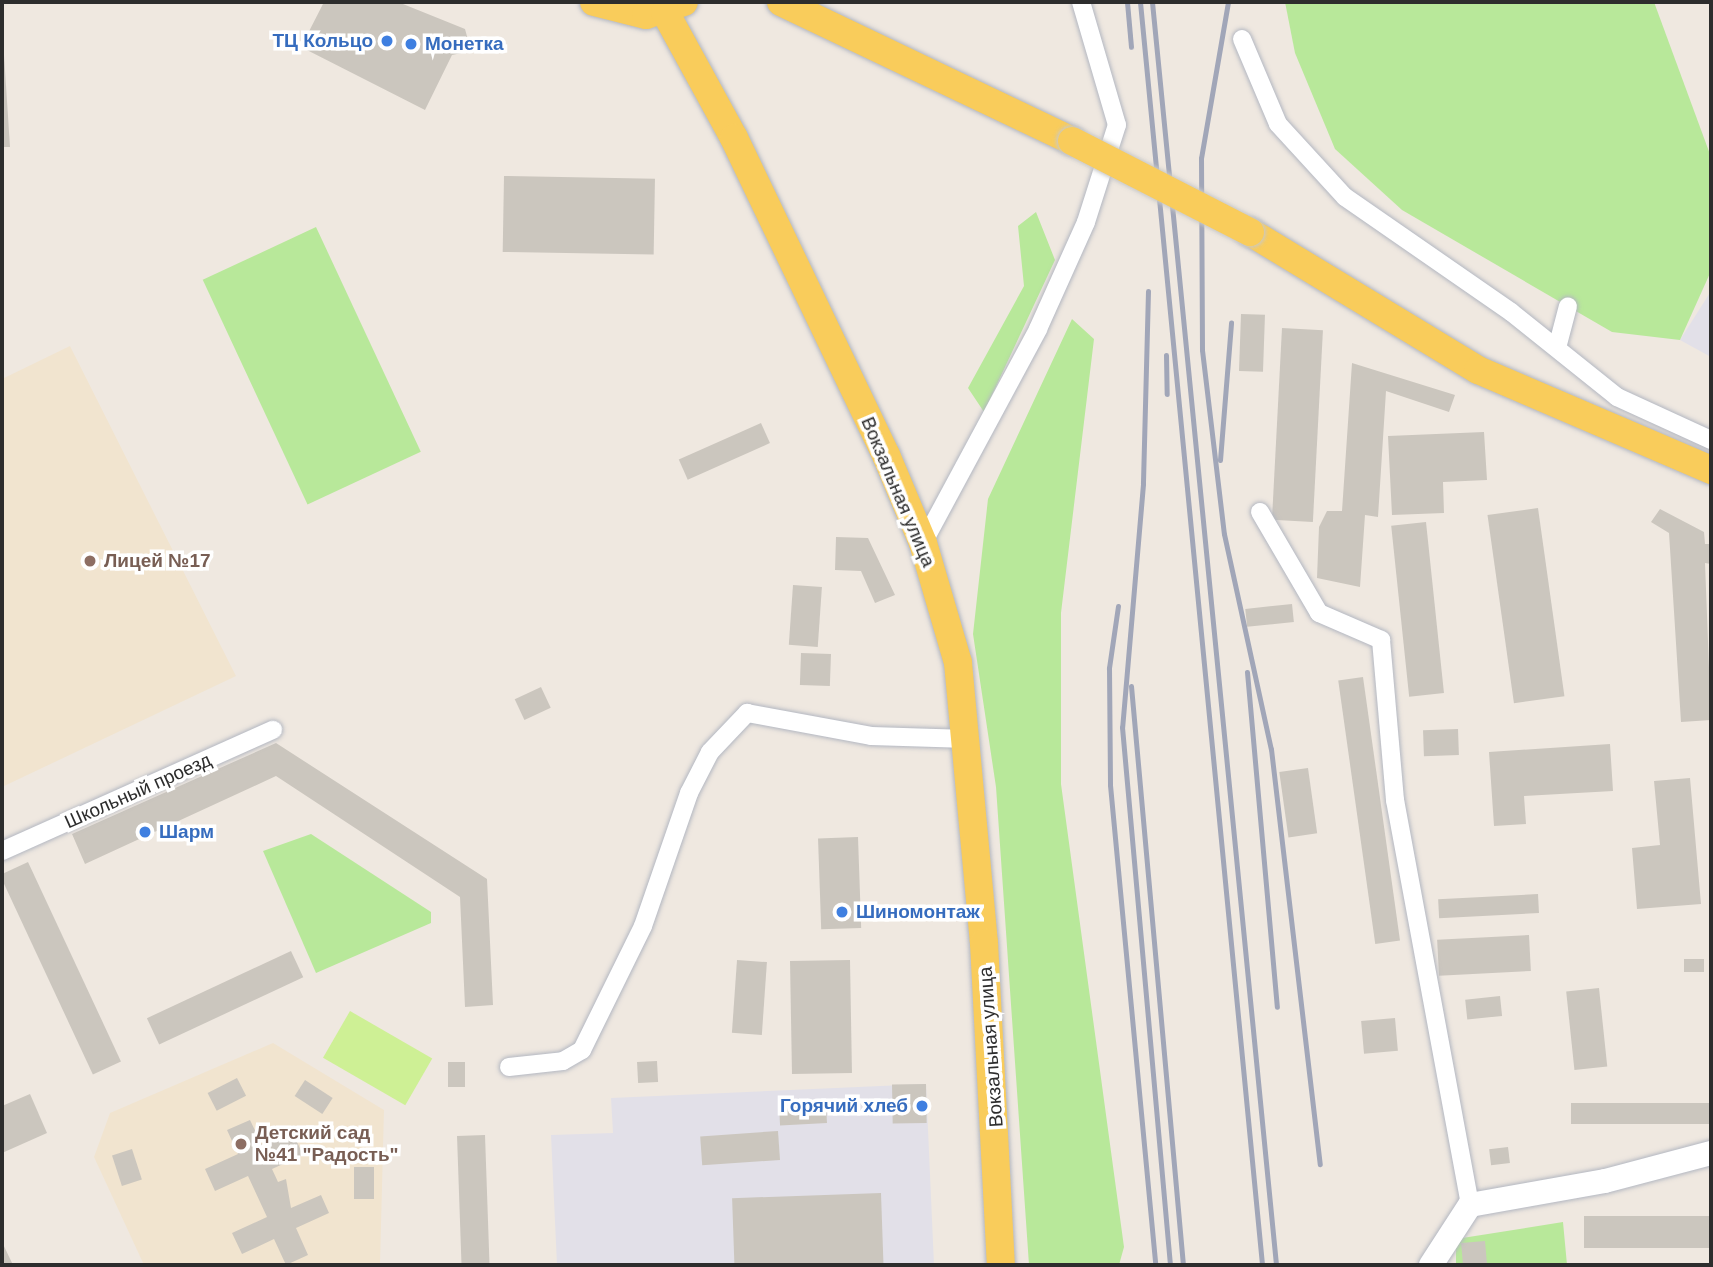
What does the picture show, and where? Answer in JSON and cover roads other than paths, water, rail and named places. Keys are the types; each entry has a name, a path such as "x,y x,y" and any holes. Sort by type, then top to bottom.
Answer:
{"main road":[{"path":"594,2 619,13 675,7"},
{"path":"780,2 1072,141 1250,232 1478,370 1711,470"},
{"name":"Вокзальная улица","path":"675,7 923,542 957,663 968,739 1001,1265"}],"street":[{"path":"923,542 1038,329 1086,222 1117,125 1081,2"},
{"path":"1242,39 1278,124 1345,197 1557,348 1617,397 1711,440"},
{"path":"1557,348 1568,306"},
{"path":"1260,512 1319,613 1381,640 1395,800 1470,1205 1431,1265"},
{"path":"509,1067 563,1061 582,1050 643,926 688,793 710,752 747,713 871,736 968,739"},
{"name":"Школьный проезд","path":"2,851 273,730"},
{"path":"1470,1205 1605,1181 1711,1153"}],"railway":[{"path":"1127,2 1131,47"},
{"path":"1140,2 1262,1265"},
{"path":"1152,2 1276,1265"},
{"path":"1228,2 1201,158 1202,350 1224,534 1271,749 1320,1164"},
{"path":"1148,291 1143,484 1122,727 1170,1265"},
{"path":"1220,460 1231,322"},
{"path":"1166,355 1167,394"},
{"path":"1118,606 1109,668 1110,785 1155,1265"},
{"path":"1247,672 1277,1007"},
{"path":"1131,686 1183,1265"}],"place":[{"name":"ТЦ Кольцо","path":"387,41"},
{"name":"Монетка","path":"411,44"},
{"name":"Лицей №17","path":"90,561"},
{"name":"Шарм","path":"145,832"},
{"name":"Шиномонтаж","path":"842,912"},
{"name":"Горячий хлеб","path":"922,1106"},
{"name":"Детский сад №41 \"Радость\"","path":"241,1144"}]}
